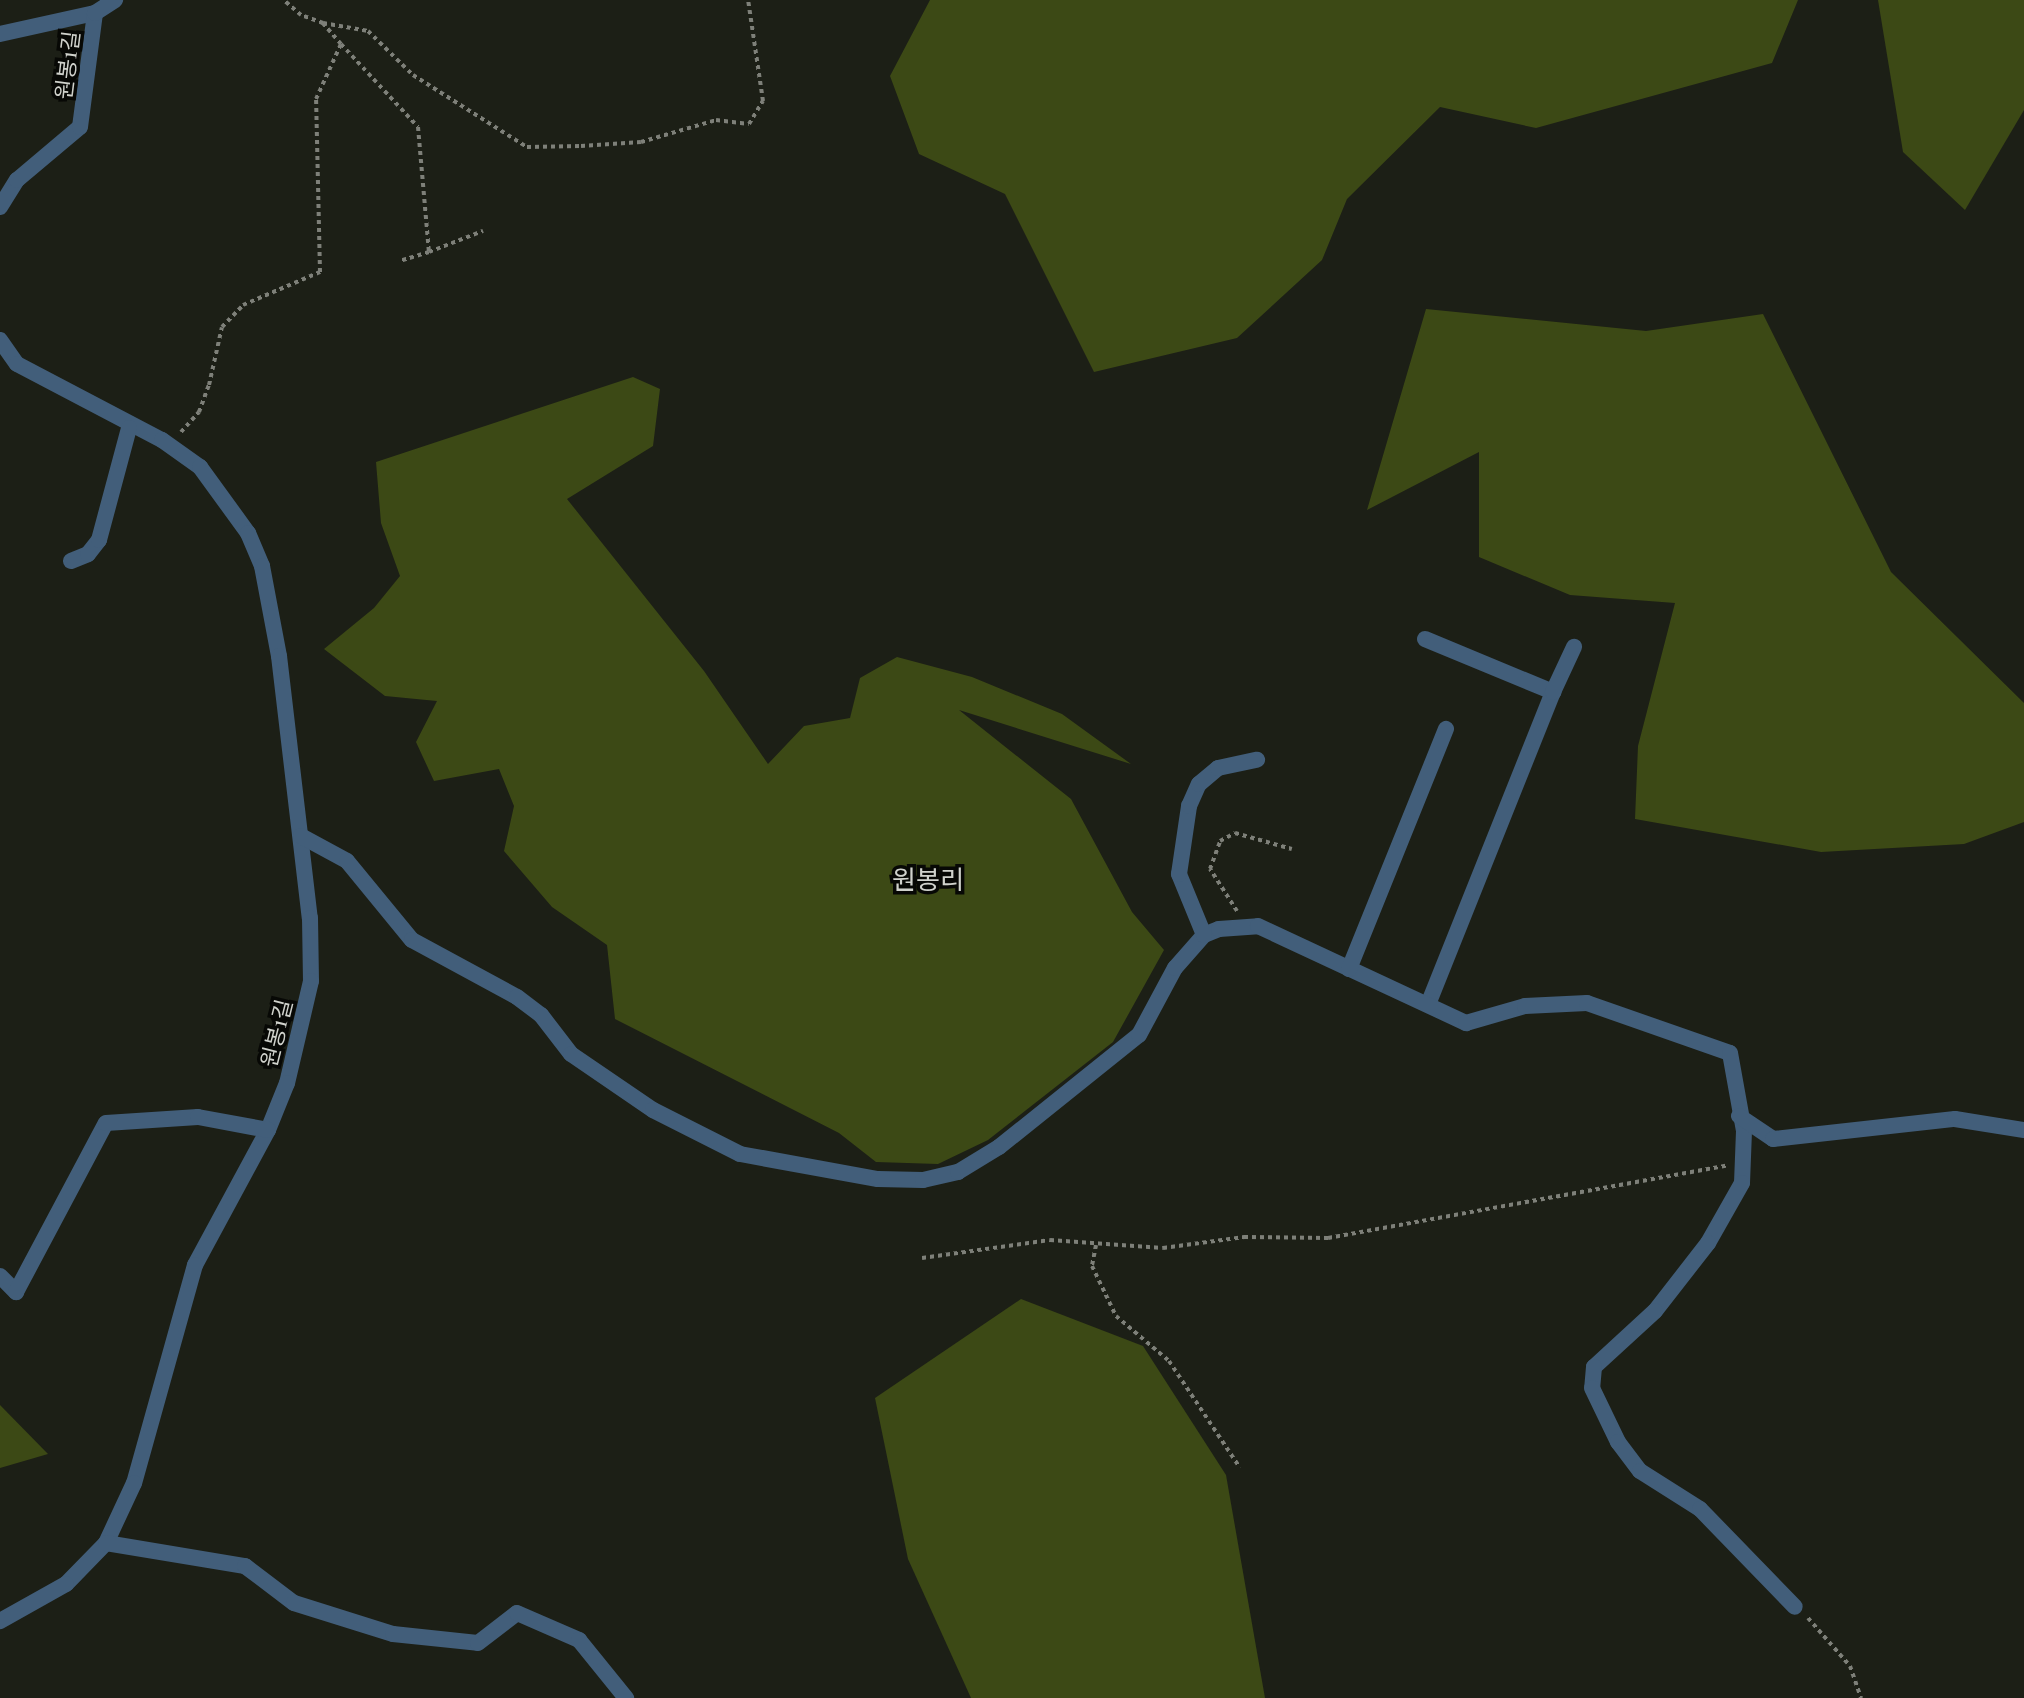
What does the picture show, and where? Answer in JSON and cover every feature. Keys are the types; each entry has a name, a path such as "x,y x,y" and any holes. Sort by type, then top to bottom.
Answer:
{"street":[{"name":"원봉1길","path":"0,207 17,180 80,127 95,13 115,0"},
{"path":"0,34 95,13"},
{"name":"원봉1길","path":"0,1621 66,1584 106,1543 134,1483 195,1265 268,1130 287,1083 311,981 301,836 262,566 223,495 200,467 169,446 129,428 17,364 3,351"},
{"path":"71,561 88,554 99,540 129,428"},
{"path":"1425,639 1553,692"},
{"path":"1429,1002 1553,692 1574,647"},
{"path":"1349,969 1446,729"},
{"path":"1204,935 1179,874 1189,806 1199,784 1218,768 1257,760"},
{"path":"301,836 347,861 412,940 449,965 517,997 541,1015 571,1054 653,1110 740,1154 878,1179 923,1180 958,1172 999,1147 1139,1035 1175,968 1204,935 1258,926 1429,1002 1466,1023 1525,1006 1587,1003 1695,1038 1730,1053 1738,1078 1742,1183 1708,1243 1655,1311 1594,1367 1592,1388 1618,1442 1640,1471 1700,1509 1795,1607"},
{"path":"1739,1116 1773,1139 1955,1119 2024,1130"},
{"path":"0,1276 16,1292 106,1123 198,1117 268,1130"},
{"path":"106,1543 245,1566 294,1603 393,1634 478,1643 517,1613 579,1640 626,1698"}],"path":[{"path":"284,0 301,15 323,23 368,31 413,75 527,147 641,142 716,120 749,124 763,101 748,0"},
{"path":"323,23 418,127 429,252"},
{"path":"169,446 199,412 222,327 243,305 320,272 316,99 341,44"},
{"path":"400,261 483,231"},
{"path":"1258,926 1231,907 1216,885 1210,869 1220,841 1235,833 1292,849"},
{"path":"922,1258 1050,1240 1163,1248 1244,1237 1328,1238 1742,1162"},
{"path":"1096,1245 1092,1266 1116,1316 1169,1361 1240,1468"},
{"path":"1795,1607 1850,1666 1861,1698"}],"green space":[{"path":"930,0 1798,0 1772,63 1536,128 1440,107 1347,199 1322,260 1237,338 1094,372 1005,194 919,154 890,76"},
{"path":"1878,0 2024,0 2024,110 1965,210 1903,152"},
{"path":"1426,309 1646,331 1763,314 1891,572 2024,703 2024,822 1964,844 1821,852 1635,819 1638,746 1675,603 1570,595 1479,557 1479,452 1367,510"},
{"path":"633,377 660,389 653,446 567,499 704,671 768,764 804,726 850,718 860,678 897,657 972,677 1062,714 1131,764 959,710 1071,799 1132,912 1164,950 1113,1042 988,1140 938,1164 876,1162 839,1133 615,1019 607,945 552,907 504,851 514,806 499,769 434,781 416,742 437,701 385,696 324,649 374,608 400,576 381,523 376,462"},
{"path":"1021,1299 1143,1346 1226,1475 1265,1698 971,1698 908,1559 875,1398"},
{"path":"0,1405 48,1454 0,1468"}],"district":[{"name":"원봉리","path":"928,879"}]}
